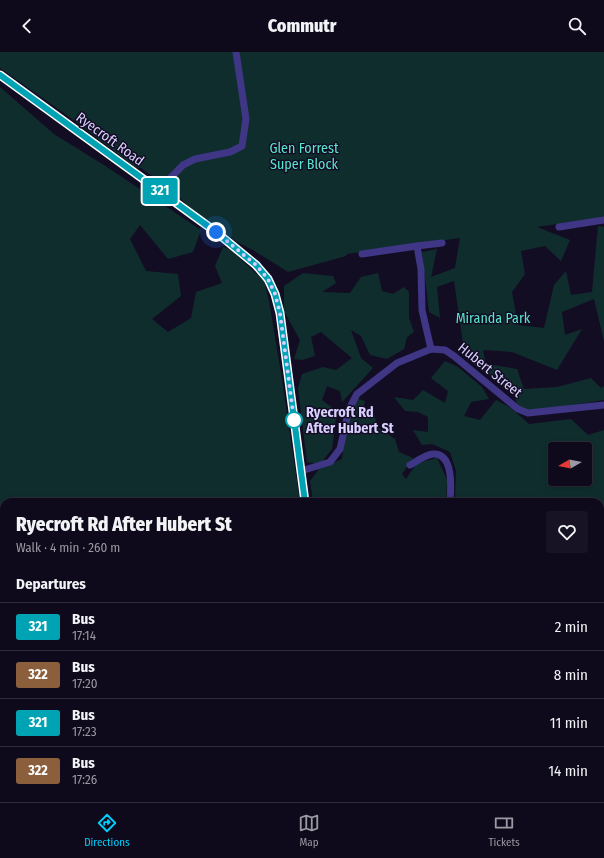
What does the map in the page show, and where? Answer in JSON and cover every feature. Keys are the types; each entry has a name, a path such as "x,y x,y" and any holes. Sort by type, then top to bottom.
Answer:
{"street":[{"path":"159,190 183,165 195,159 230,152 242,146 246,119 236,52"},
{"name":"Ryecroft Road","path":"0,75 216,232 256,265 268,279 275,294 280,313 304,498"},
{"path":"559,227 604,220"},
{"path":"362,254 442,244"},
{"path":"301,471 330,462 340,449 350,409 357,394 397,363 431,349 422,310 421,270 417,246"},
{"name":"Hubert Street","path":"431,349 445,350 518,409 528,413 604,405"},
{"path":"410,465 433,454 442,456 448,463 451,485 450,498"}],"green space":[{"name":"Glen Forrest Super Block","path":"0,52 604,52 604,217 537,227 570,240 561,261 545,246 521,251 525,274 512,292 518,325 544,328 554,285 566,271 571,295 592,292 598,226 604,227 604,341 594,299 562,312 565,335 582,329 557,370 512,352 483,350 486,364 517,369 524,389 557,387 591,378 601,388 604,386 604,400 535,411 518,407 514,394 465,357 454,281 437,287 440,318 429,312 422,252 437,249 431,277 455,268 460,238 347,254 346,256 288,272 253,250 237,242 189,207 173,191 141,168 135,167 68,116 0,68"},
{"path":"0,87 54,134 107,167 201,230 193,252 168,259 140,225 130,239 146,271 178,274 181,296 152,319 168,332 191,318 196,292 222,283 215,266 223,247 231,250 264,281 269,301 281,373 299,498 0,498"},
{"path":"303,273 333,276 336,283 322,292 350,293 361,277 378,273 382,291 393,294 404,287 409,292 409,318 414,332 407,337 404,349 387,359 370,355 361,336 351,330 361,358 373,368 342,402 340,391 327,386 322,400 337,411 332,449 320,464 307,462 298,388 302,374 323,367 336,370 352,358 321,332 311,337 315,356 302,360 294,359 300,340 284,311 284,286"},
{"path":"445,361 458,367 482,387 489,399 471,402 464,416 480,420 496,400 511,408 529,424 571,419 588,435 604,430 604,498 455,498 456,471 450,452 432,444 422,445 413,430 428,432 428,417 418,412 405,411 394,397 413,400 423,390 445,403 448,391 431,378"},
{"path":"355,398 365,401 362,413 373,407 377,427 395,439 399,452 413,458 402,474 406,479 417,463 437,458 447,480 446,498 312,498 310,481 319,469 342,459 345,433"}],"bus line":[{"name":"321","path":"0,75 216,232 256,265 268,279 275,294 280,313 304,498"}],"place":[{"name":"Ryecroft Rd After Hubert St","path":"294,420"}],"route":[{"path":"216,232 256,265 268,279 275,294 280,313 294,420"}],"park label":[{"name":"Miranda Park","path":"493,318"}]}
